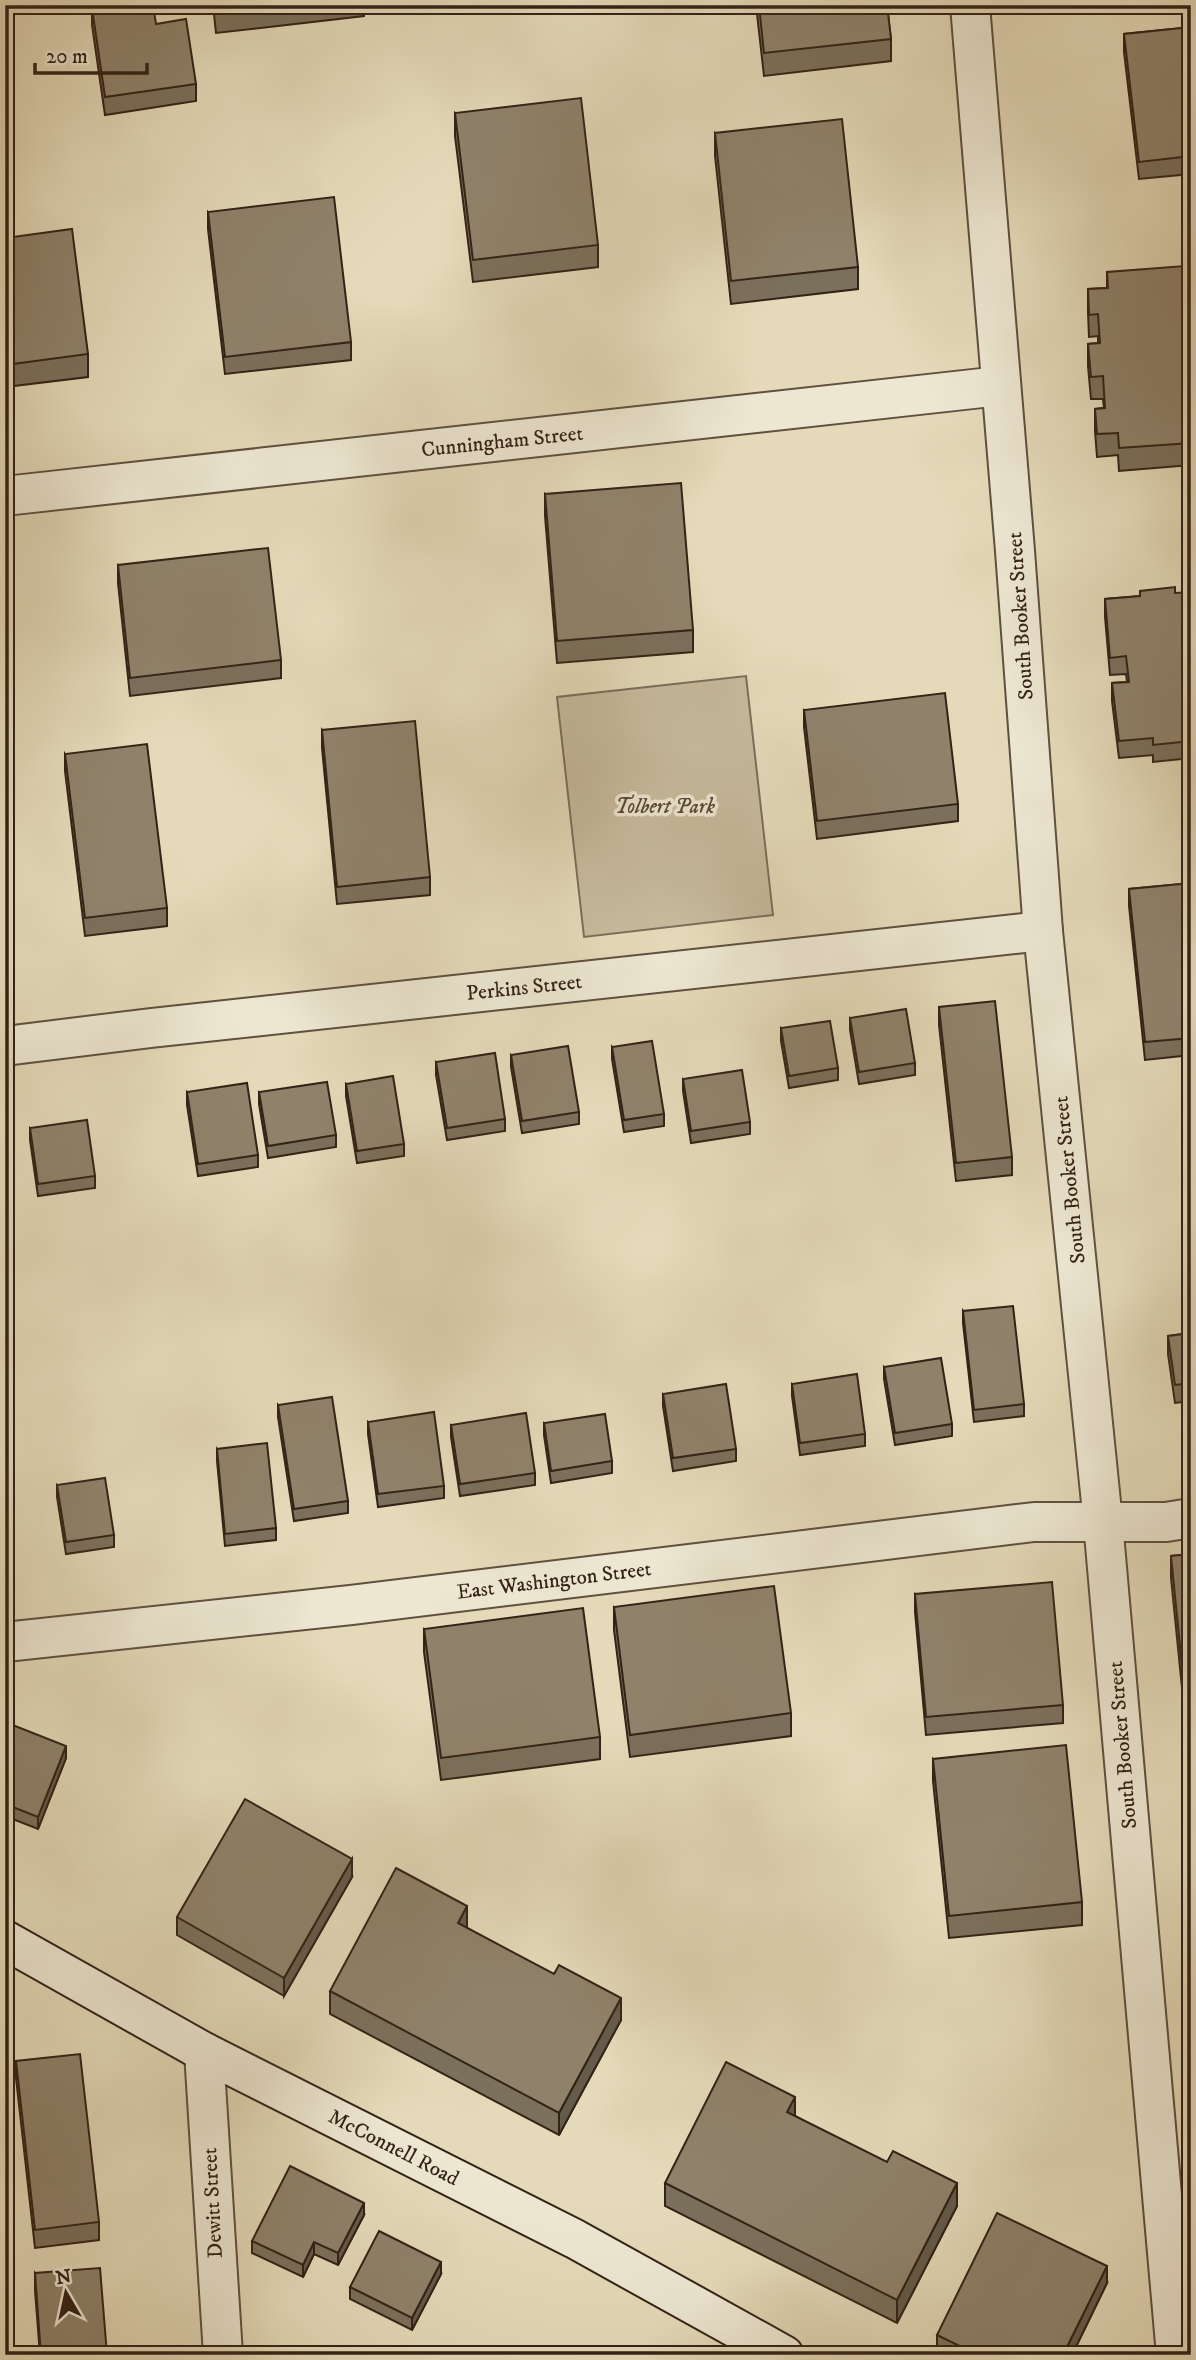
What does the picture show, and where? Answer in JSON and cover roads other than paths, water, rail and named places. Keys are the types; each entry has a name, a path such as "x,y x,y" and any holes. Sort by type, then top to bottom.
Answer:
{"street":[{"name":"South Booker Street","path":"970,5 1043,931 1103,1521 1176,2355"},
{"name":"Cunningham Street","path":"5,496 1000,386"},
{"name":"Perkins Street","path":"5,1046 1043,931"},
{"name":"East Washington Street","path":"5,1642 365,1603 1034,1522 1166,1522 1191,1518"},
{"name":"McConnell Road","path":"5,1940 204,2052 575,2239 783,2355"},
{"name":"Dewitt Street","path":"204,2052 216,2282 223,2355"}],"park label":[{"name":"Tolbert Park","path":"665,806"}]}
